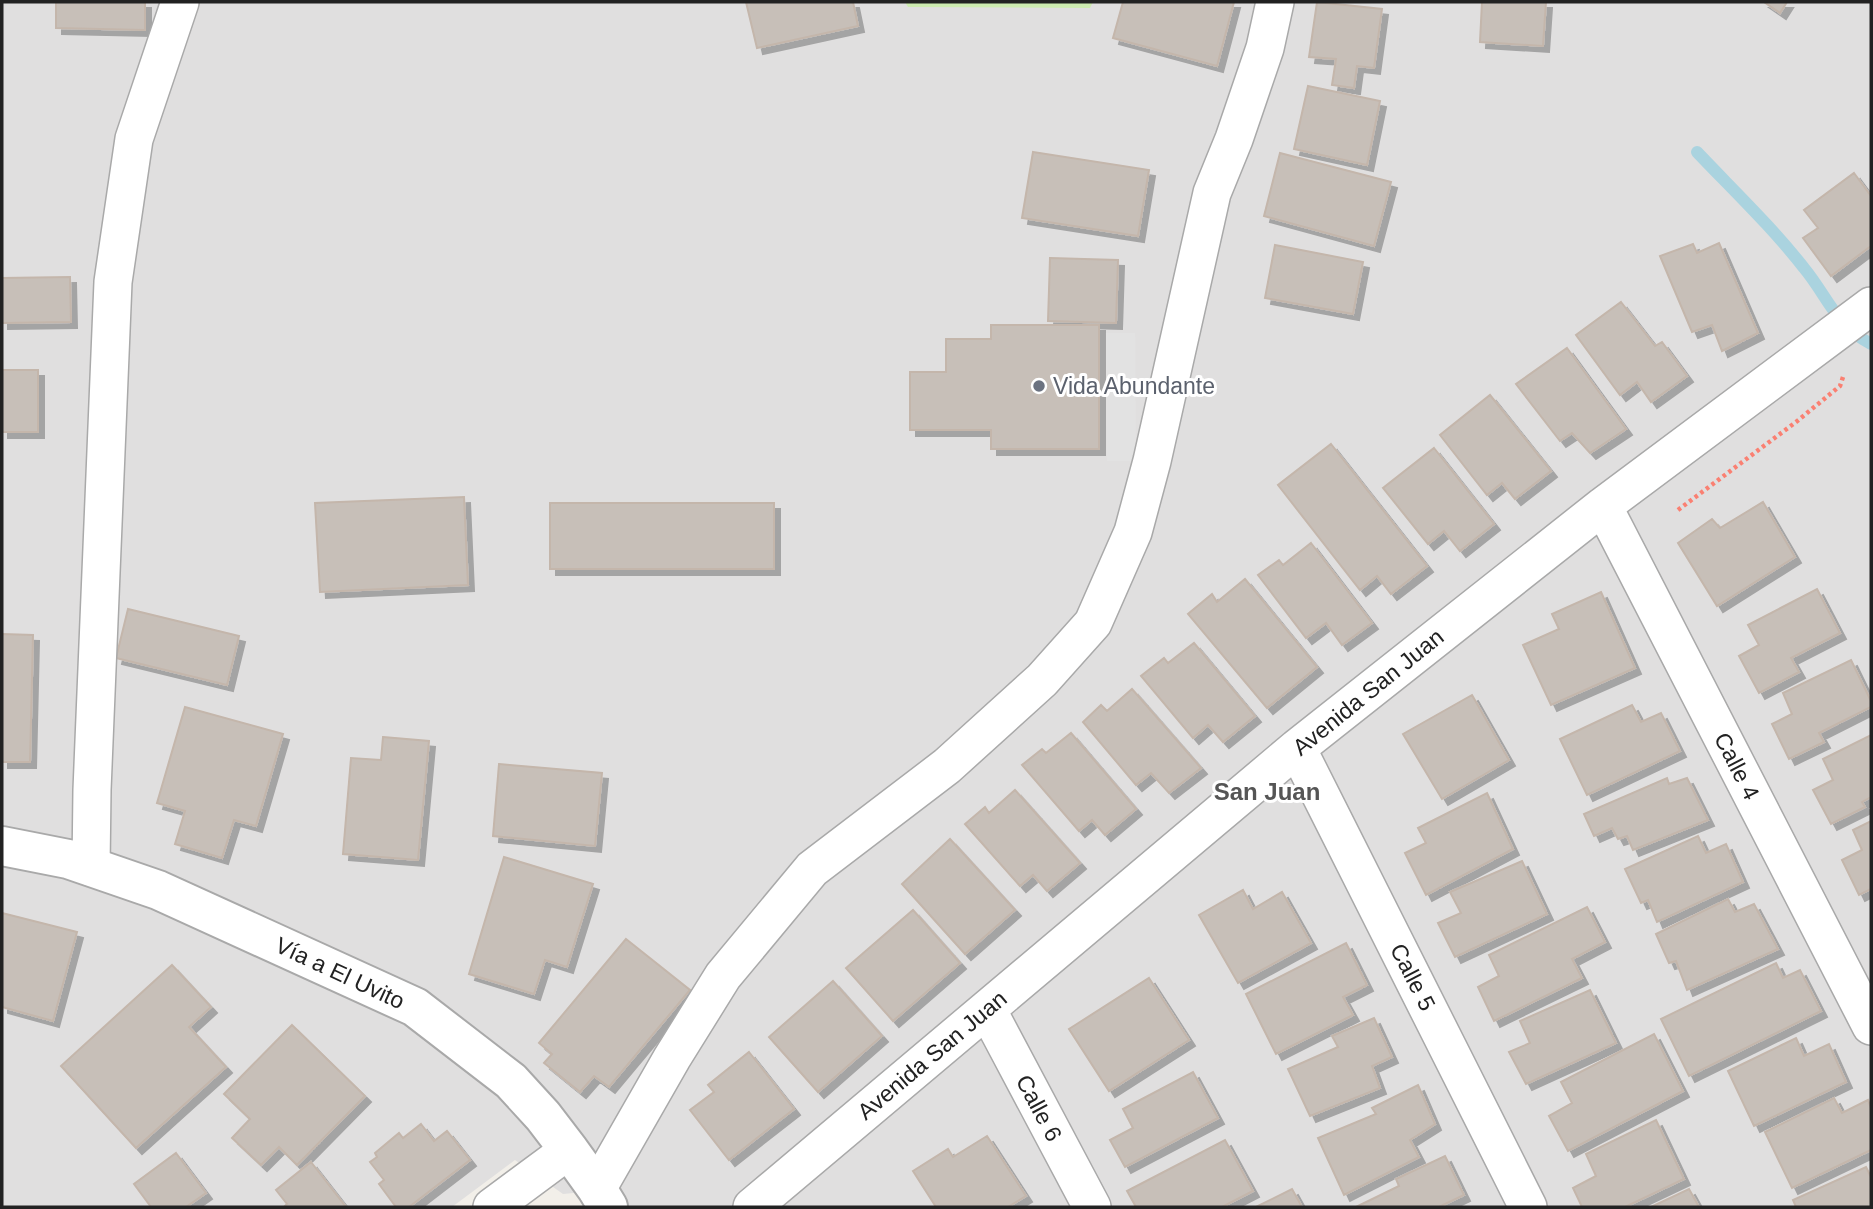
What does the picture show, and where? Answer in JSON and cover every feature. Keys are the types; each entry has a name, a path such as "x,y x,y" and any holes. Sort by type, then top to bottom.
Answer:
{"street":[{"path":"90,867 113,282 134,139 180,2"},
{"path":"602,1198 672,1058 723,976 812,869 947,766 1042,680 1093,623 1133,532 1152,461 1212,193 1234,139 1265,48 1275,2"},
{"name":"Avenida San Juan","path":"752,1207 1297,748 1603,506 1869,307"},
{"name":"Calle 4","path":"1603,506 1871,1026"},
{"name":"Calle 5","path":"1297,748 1528,1207"},
{"name":"Vía a El Uvito","path":"2,846 68,859 159,890 415,1007 511,1081 543,1116 602,1198"},
{"name":"Calle 6","path":"987,1009 1091,1207"},
{"path":"492,1207 569,1150"}],"path":[{"path":"1678,510 1796,422 1840,386 1843,375"}],"shaded area":[{"path":"2,2 1871,2 1871,1207 627,1207 615,1189 563,1194 515,1160 452,1207 2,1207"},
{"path":"1105,333 1135,333 1136,461 1107,461"}],"green space":[{"path":"905,2 1093,2 1090,8 908,7"}],"building":[{"path":"56,2 145,2 145,30 56,28"},
{"path":"746,2 853,2 858,26 757,48"},
{"path":"1123,2 1234,2 1217,66 1113,38"},
{"path":"1317,2 1382,9 1374,68 1357,66 1354,88 1332,85 1336,59 1309,57"},
{"path":"1482,2 1546,2 1543,46 1480,42"},
{"path":"1764,2 1787,2 1780,13"},
{"path":"1308,86 1380,101 1367,165 1294,149"},
{"path":"1033,152 1149,170 1138,236 1022,218"},
{"path":"1280,153 1391,182 1374,246 1264,216"},
{"path":"1854,173 1871,196 1871,246 1831,276 1803,238 1818,228 1804,210"},
{"path":"1719,243 1758,333 1722,351 1712,325 1692,332 1660,256 1693,244 1697,253"},
{"path":"1275,245 1363,262 1353,314 1265,298"},
{"path":"1050,258 1118,260 1116,323 1048,321"},
{"path":"70,277 71,322 2,323 2,278"},
{"path":"1621,302 1655,346 1662,342 1687,376 1651,402 1637,382 1620,395 1576,335"},
{"path":"991,325 1099,325 1099,449 991,449 991,430 910,430 910,372 946,372 946,339 991,339"},
{"path":"1567,348 1626,429 1590,453 1572,433 1560,441 1516,384"},
{"path":"2,370 38,370 38,432 2,432"},
{"path":"1490,395 1551,471 1515,499 1502,483 1487,495 1440,435"},
{"path":"1331,444 1427,566 1391,594 1377,576 1360,590 1278,485"},
{"path":"1434,448 1494,524 1460,551 1444,531 1428,544 1383,488"},
{"path":"464,497 468,585 320,592 315,503"},
{"path":"1763,502 1795,557 1717,606 1678,543 1712,519 1720,528"},
{"path":"550,503 774,503 774,569 550,569"},
{"path":"1311,543 1372,623 1342,645 1326,623 1306,638 1258,575 1279,560 1283,565"},
{"path":"1245,579 1317,667 1267,708 1188,614 1212,594 1217,602"},
{"path":"1817,589 1840,633 1791,658 1799,672 1759,693 1739,656 1759,645 1748,625"},
{"path":"1601,592 1635,668 1551,705 1523,645 1559,629 1552,614"},
{"path":"128,609 239,636 227,685 116,658"},
{"path":"2,634 33,635 30,762 2,762"},
{"path":"1194,643 1255,716 1223,742 1208,725 1193,738 1141,676 1164,658 1168,663"},
{"path":"1851,660 1871,701 1871,707 1819,733 1824,742 1789,759 1772,724 1792,714 1783,693"},
{"path":"1132,689 1201,768 1169,793 1151,773 1136,785 1083,722 1101,705 1107,711"},
{"path":"1472,695 1509,760 1442,799 1403,734"},
{"path":"1632,705 1641,722 1661,713 1680,751 1587,795 1560,739"},
{"path":"185,707 283,734 256,826 234,820 222,858 175,844 185,811 157,803"},
{"path":"1071,733 1136,809 1105,835 1092,820 1079,831 1022,765 1042,749 1046,753"},
{"path":"1871,735 1871,797 1862,802 1865,807 1831,824 1813,790 1833,780 1823,759"},
{"path":"383,737 429,741 418,860 343,854 351,758 381,760"},
{"path":"499,764 602,773 595,846 493,836"},
{"path":"1667,778 1669,784 1687,778 1708,820 1633,850 1627,836 1618,839 1612,828 1594,836 1584,814"},
{"path":"1015,790 1080,863 1047,891 1033,875 1020,886 965,824 985,807 989,813"},
{"path":"1487,793 1513,849 1426,895 1405,853 1426,843 1418,828"},
{"path":"1871,821 1871,889 1859,895 1842,860 1862,850 1853,830"},
{"path":"1698,836 1706,853 1726,844 1743,882 1657,922 1648,900 1641,903 1625,869"},
{"path":"950,839 1015,910 965,954 902,884"},
{"path":"504,857 593,884 567,967 545,960 534,994 469,974"},
{"path":"1522,861 1547,914 1455,957 1438,923 1461,913 1450,892"},
{"path":"1243,890 1253,909 1282,892 1311,943 1238,983 1199,915"},
{"path":"1728,899 1735,912 1754,904 1778,949 1687,990 1676,961 1669,963 1656,934"},
{"path":"1587,907 1605,942 1572,959 1582,978 1494,1021 1478,987 1499,976 1489,955"},
{"path":"913,910 960,963 893,1021 846,968"},
{"path":"2,913 77,932 53,1021 2,1007"},
{"path":"626,939 690,990 609,1087 594,1076 580,1092 544,1063 552,1054 539,1043"},
{"path":"1346,943 1367,985 1343,997 1353,1015 1276,1054 1246,994"},
{"path":"1776,963 1783,978 1800,970 1821,1011 1689,1076 1661,1019"},
{"path":"172,965 211,1007 189,1027 226,1067 136,1148 61,1066"},
{"path":"1149,978 1189,1040 1109,1091 1069,1029"},
{"path":"833,981 882,1036 818,1092 769,1037"},
{"path":"1590,990 1616,1043 1526,1084 1509,1052 1530,1043 1520,1021"},
{"path":"1374,1018 1392,1057 1372,1066 1380,1088 1310,1116 1288,1069 1338,1047 1332,1036"},
{"path":"292,1025 365,1096 297,1165 279,1147 261,1165 232,1138 250,1119 224,1094"},
{"path":"1654,1034 1683,1091 1568,1151 1549,1116 1572,1103 1561,1082"},
{"path":"1796,1038 1804,1056 1829,1044 1846,1082 1754,1126 1728,1071"},
{"path":"749,1052 794,1109 729,1160 690,1110 714,1092 708,1085"},
{"path":"1193,1072 1218,1118 1125,1167 1110,1140 1133,1128 1123,1109"},
{"path":"1418,1085 1435,1124 1410,1140 1419,1157 1344,1195 1318,1138 1376,1114 1372,1108"},
{"path":"1834,1098 1842,1113 1868,1100 1871,1108 1871,1150 1792,1188 1765,1132"},
{"path":"1656,1120 1684,1179 1625,1207 1582,1207 1573,1188 1596,1176 1586,1154"},
{"path":"421,1124 434,1141 447,1131 470,1160 409,1207 396,1207 379,1184 384,1180 370,1162 377,1157 375,1153 399,1133 403,1138"},
{"path":"987,1136 1026,1196 1008,1207 936,1207 913,1171 948,1149 953,1157"},
{"path":"1225,1140 1253,1191 1222,1207 1136,1207 1127,1191"},
{"path":"176,1153 206,1193 186,1207 151,1207 134,1184"},
{"path":"1445,1156 1464,1195 1439,1207 1356,1207 1399,1186 1396,1179"},
{"path":"311,1162 346,1207 284,1207 287,1204 276,1190"},
{"path":"1866,1167 1871,1177 1871,1207 1796,1207 1793,1200"},
{"path":"1292,1189 1302,1207 1256,1207"},
{"path":"1689,1189 1699,1207 1651,1207"}],"waterway":[{"path":"1697,152 1792,253 1840,319 1871,344"}],"place":[{"name":"Vida Abundante","path":"1039,386"}],"district":[{"name":"San Juan","path":"1267,792"}]}
